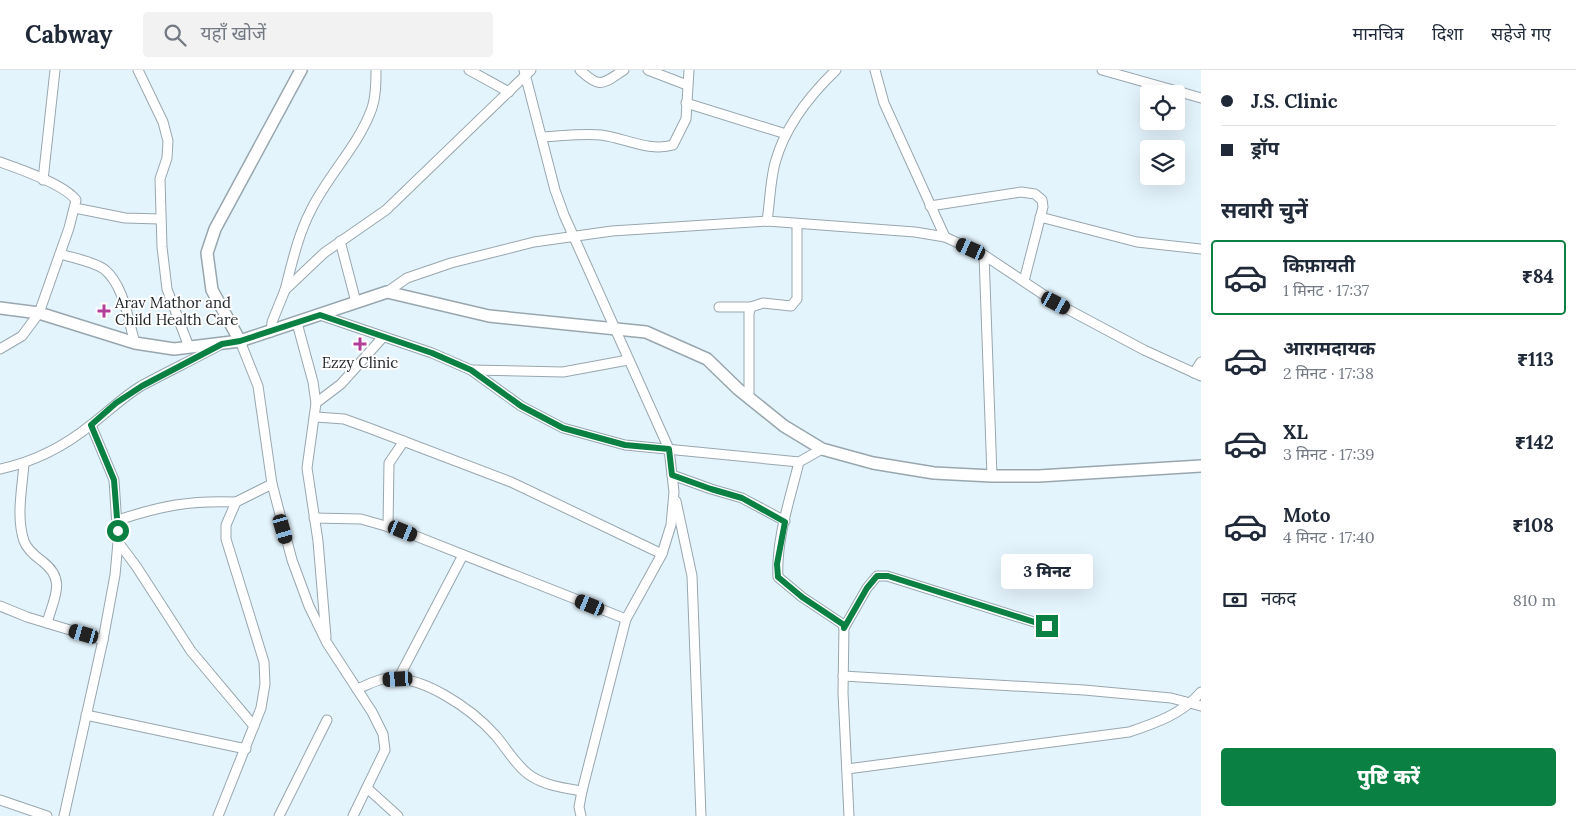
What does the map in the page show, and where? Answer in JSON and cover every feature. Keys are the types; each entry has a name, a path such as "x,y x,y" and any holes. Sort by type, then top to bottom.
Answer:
{"street":[{"path":"43,180 55,70"},
{"path":"138,70 163,122 168,141 167,158 160,179 160,219 167,289 189,347"},
{"path":"301,70 215,228 207,253 212,290 240,341 258,386 272,484 292,560 309,606 327,643 383,734 385,750 353,816"},
{"path":"271,332 272,322 285,290 298,241 311,209 372,109 376,92 376,70"},
{"path":"470,70 509,92"},
{"path":"580,70 590,80 606,83 624,70"},
{"path":"648,70 687,85"},
{"path":"543,137 599,135 663,148 673,145 681,133 686,119 689,70"},
{"path":"824,70 835,71"},
{"path":"875,70 884,103 945,237"},
{"path":"1102,70 1201,98"},
{"path":"767,221 775,163 786,134 805,102 835,71"},
{"path":"285,290 340,240 386,210 509,92 527,72"},
{"path":"527,72 555,190 613,330 669,449 674,492 692,576 701,816"},
{"path":"686,103 786,134"},
{"path":"0,162 72,194 76,200 60,254 39,313 22,336 0,349"},
{"path":"930,206 1028,192 1035,194 1042,200 1040,217 1024,281"},
{"path":"75,208 125,218 160,219"},
{"path":"1040,217 1137,242 1201,249"},
{"path":"0,308 39,313 135,343 174,349 222,344 271,332 387,292 407,278 451,263 534,242 612,231 767,221 915,232 945,237 984,255 1056,303 1144,350 1198,375 1201,362"},
{"path":"719,307 751,307 763,303 791,306 796,299 797,224"},
{"path":"340,240 356,302"},
{"path":"60,254 103,268 113,279 121,294 135,343"},
{"path":"984,255 992,476"},
{"path":"387,292 489,316 646,332 707,359 784,426 822,449 872,463 934,472 992,476 1039,476 1201,466"},
{"path":"750,398 749,313 751,307"},
{"path":"320,315 432,353 471,370 521,406 563,428 625,445 799,462 822,449"},
{"path":"297,322 313,382 316,404 316,417 307,468 327,643"},
{"path":"316,404 342,384 383,337"},
{"path":"0,469 24,464 41,457 91,425 116,403 142,386 222,344"},
{"path":"471,370 563,372 628,360"},
{"path":"316,417 344,420 511,482 662,554"},
{"path":"64,816 103,640 115,575 118,542 114,480 91,425"},
{"path":"388,527 389,464 404,441"},
{"path":"799,462 777,564 778,577 802,597 844,625 844,628"},
{"path":"24,464 20,527 25,543 34,555 53,570 58,582 46,623"},
{"path":"672,475 742,498 785,522"},
{"path":"118,520 177,503 201,500 236,502 272,484"},
{"path":"582,816 579,807 582,791 626,619 662,554 671,525 674,492"},
{"path":"218,816 261,708 265,684 264,670 226,539 226,525 236,502"},
{"path":"314,518 361,519 388,527 626,619"},
{"path":"118,542 136,566 191,651 254,726"},
{"path":"398,679 464,555"},
{"path":"849,816 843,676 844,628 867,588 877,576 888,576 1047,626"},
{"path":"0,606 46,623 103,640"},
{"path":"843,676 1084,690 1171,698 1196,704"},
{"path":"357,689 382,680 398,679 423,684 451,699 487,726 529,775 543,783 582,791"},
{"path":"847,769 1129,732 1164,720 1196,704 1201,692"},
{"path":"86,715 246,749"},
{"path":"279,816 327,720"},
{"path":"367,788 398,816"},
{"path":"0,800 47,816"}],"place":[{"name":"Arav Mathor and Child Health Care","path":"104,311"},
{"name":"Ezzy Clinic","path":"360,344"}],"route":[{"path":"118,531 114,480 91,425 116,403 142,386 222,344 271,332 320,315 432,353 471,370 497,391 563,428 625,445 669,449 672,475 742,498 785,522 777,564 778,577 802,597 844,625 844,628 867,588 877,576 888,576 1047,626"}]}
